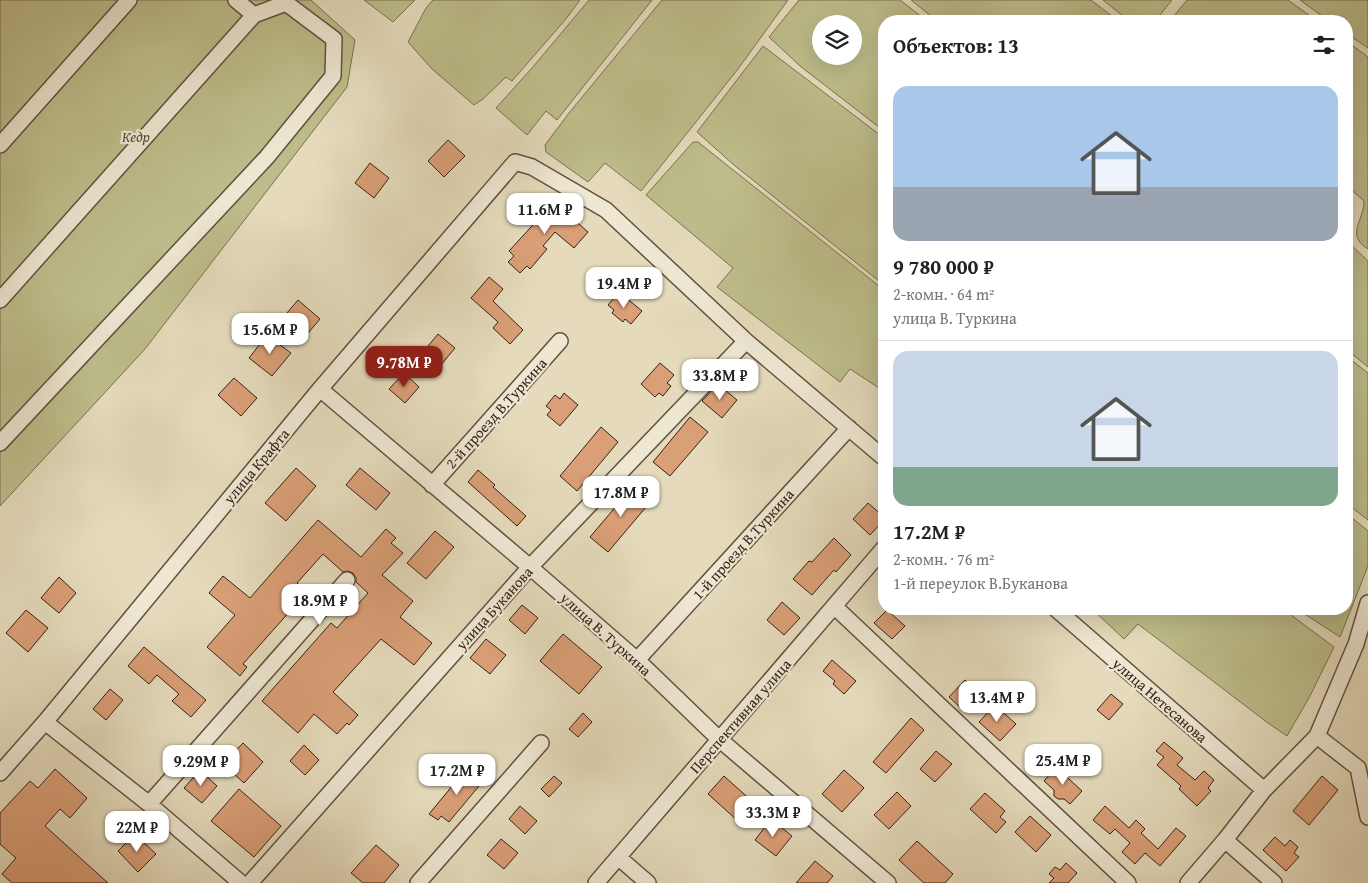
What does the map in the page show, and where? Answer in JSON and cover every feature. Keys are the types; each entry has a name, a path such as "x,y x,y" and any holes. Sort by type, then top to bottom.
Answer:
{"street":[{"path":"0,145 129,0"},
{"path":"236,0 254,15"},
{"path":"0,300 254,15 286,3 334,39 333,76 267,157 0,443"},
{"name":"улица Крафта","path":"0,773 45,722 320,389 515,162 532,167 606,210 746,341"},
{"name":"2-й проезд В.Туркина","path":"432,485 560,341"},
{"path":"746,341 878,453"},
{"name":"улица Буканова","path":"250,883 530,567 746,341"},
{"name":"улица В. Туркина","path":"320,389 637,660 719,739 888,883"},
{"name":"1-й проезд В.Туркина","path":"637,660 849,428"},
{"name":"Перспективная улица","path":"596,883 878,555"},
{"path":"149,804 347,580"},
{"path":"1188,883 1264,790 1317,736 1356,644 1368,603"},
{"path":"834,606 1128,883"},
{"name":"улица Нетесанова","path":"1063,615 1264,790"},
{"path":"45,722 149,804 240,883"},
{"path":"1317,736 1358,768 1368,817"},
{"path":"418,883 541,743"},
{"path":"1225,840 1274,883"},
{"path":"618,857 648,883"}],"green space":[{"name":"Кедр","path":"0,0 311,0 355,40 347,87 145,349 0,506"},
{"path":"364,0 415,0 393,22"},
{"path":"433,0 580,0 512,81 506,77 474,105 432,69 408,42 426,8"},
{"path":"589,0 652,0 557,120 546,111 527,135 496,108"},
{"path":"662,0 788,0 738,69 641,191 605,163 588,182 546,152 545,145"},
{"path":"799,0 900,0 919,15 878,15 878,126 800,66 769,37"},
{"path":"911,0 1091,0 1110,15 930,15"},
{"path":"1103,0 1172,0 1160,15 1122,15"},
{"path":"1187,0 1288,0 1309,15 1175,15"},
{"path":"1300,0 1368,0 1368,48 1353,38 1353,15 1321,15"},
{"path":"763,46 878,133 878,280 734,165 697,132"},
{"path":"1353,46 1368,57 1368,249 1361,244 1357,233 1364,201 1353,191"},
{"path":"693,142 698,142 878,285 878,387 850,369 840,382 717,287 733,268 646,195"},
{"path":"1353,247 1368,261 1368,367 1353,355"},
{"path":"1353,361 1368,373 1368,520 1353,508"},
{"path":"1353,519 1368,531 1368,566 1353,604"},
{"path":"1098,615 1291,615 1334,647 1310,696 1287,736 1138,624 1124,639"},
{"path":"1306,615 1349,615 1340,637"}],"building":[{"path":"448,140 465,156 444,177 428,161"},
{"path":"370,163 389,178 374,198 355,183"},
{"path":"542,200 549,206 553,201 588,232 574,248 555,232 543,246 547,249 530,269 527,266 520,273 508,262 514,256 509,251 542,215 534,208"},
{"path":"489,277 503,289 493,301 523,330 510,344 493,328 498,322 471,298"},
{"path":"619,292 642,311 631,324 625,319 623,322 612,313 614,310 608,305"},
{"path":"298,300 320,319 303,339 281,320"},
{"path":"438,334 455,348 440,366 423,352"},
{"path":"267,335 291,353 272,376 249,358"},
{"path":"660,363 674,375 667,383 671,386 663,396 659,393 655,397 641,384"},
{"path":"404,373 419,387 405,403 389,389"},
{"path":"234,378 257,398 241,416 218,395"},
{"path":"718,384 737,400 722,418 702,401"},
{"path":"564,393 578,405 560,426 547,415 551,410 546,406 555,395 560,399"},
{"path":"690,417 708,432 670,476 653,462"},
{"path":"601,427 618,442 577,491 560,476"},
{"path":"296,468 316,486 286,521 265,503"},
{"path":"360,468 390,493 376,510 346,485"},
{"path":"478,470 495,485 493,487 526,516 517,526 468,482"},
{"path":"635,484 652,500 608,552 590,537"},
{"path":"868,503 878,512 878,526 870,535 853,519"},
{"path":"318,520 361,557 386,529 396,538 391,543 403,553 382,575 413,601 400,617 432,643 414,665 381,639 333,692 358,715 337,734 314,714 298,733 262,701 331,623 337,628 368,593 356,582 353,573 343,572 323,554 297,583 307,592 243,664 247,667 240,676 207,647 235,615 209,593 223,576 250,598"},
{"path":"435,531 454,547 426,579 407,563"},
{"path":"834,538 851,555 836,572 834,570 812,595 793,579"},
{"path":"59,577 76,593 59,613 41,598"},
{"path":"782,602 800,618 784,635 767,620"},
{"path":"522,605 538,618 525,634 509,620"},
{"path":"26,610 48,628 28,652 6,633"},
{"path":"882,615 893,615 905,626 892,639 874,623"},
{"path":"563,634 602,667 579,694 540,661"},
{"path":"486,639 506,655 490,674 470,658"},
{"path":"144,647 206,700 191,717 172,701 179,694 157,675 149,684 128,666"},
{"path":"832,660 856,681 844,694 833,684 835,681 823,671"},
{"path":"965,680 978,692 962,709 949,697"},
{"path":"110,689 123,700 106,720 93,709"},
{"path":"1111,694 1123,704 1109,720 1097,710"},
{"path":"995,705 1016,724 1000,741 979,722"},
{"path":"583,713 592,722 578,737 569,729"},
{"path":"911,718 924,730 886,773 873,762"},
{"path":"1164,742 1183,758 1177,765 1195,780 1204,771 1214,780 1208,788 1211,791 1197,806 1179,789 1181,786 1157,765 1164,757 1156,751"},
{"path":"243,743 263,762 244,783 223,764"},
{"path":"304,745 319,760 305,775 290,761"},
{"path":"936,751 952,764 935,782 920,769"},
{"path":"468,767 484,780 449,822 441,816 438,820 429,814"},
{"path":"1056,767 1082,791 1070,804 1064,799 1058,799 1054,796 1054,790 1044,781"},
{"path":"55,769 87,798 70,818 60,809 45,826 108,883 12,883 2,874 16,858 0,844 0,813 30,781 38,788"},
{"path":"200,770 217,786 202,803 184,788"},
{"path":"844,770 864,788 842,812 822,794"},
{"path":"554,776 562,783 549,797 541,789"},
{"path":"724,776 754,803 738,821 708,794"},
{"path":"1322,776 1338,790 1309,825 1293,811"},
{"path":"239,789 281,826 254,857 211,821"},
{"path":"897,792 911,806 889,829 874,815"},
{"path":"985,793 1005,811 1000,817 1006,822 996,833 970,809"},
{"path":"520,806 537,821 525,834 509,819"},
{"path":"1105,806 1129,828 1136,820 1145,829 1141,833 1158,849 1176,828 1186,836 1160,866 1145,853 1135,864 1122,852 1130,843 1115,829 1110,834 1093,820"},
{"path":"1030,816 1051,835 1036,852 1015,832"},
{"path":"771,819 792,836 776,856 755,840"},
{"path":"135,834 156,854 138,872 118,851"},
{"path":"1275,837 1285,846 1290,840 1298,847 1294,853 1299,857 1286,871 1263,850"},
{"path":"501,839 518,853 504,869 487,855"},
{"path":"917,841 953,874 945,883 924,883 899,860"},
{"path":"376,845 399,865 384,883 363,883 351,873"},
{"path":"815,861 833,876 827,883 796,883"},
{"path":"1066,863 1077,873 1068,883 1049,883 1054,878 1049,874 1055,867 1060,870"}]}
